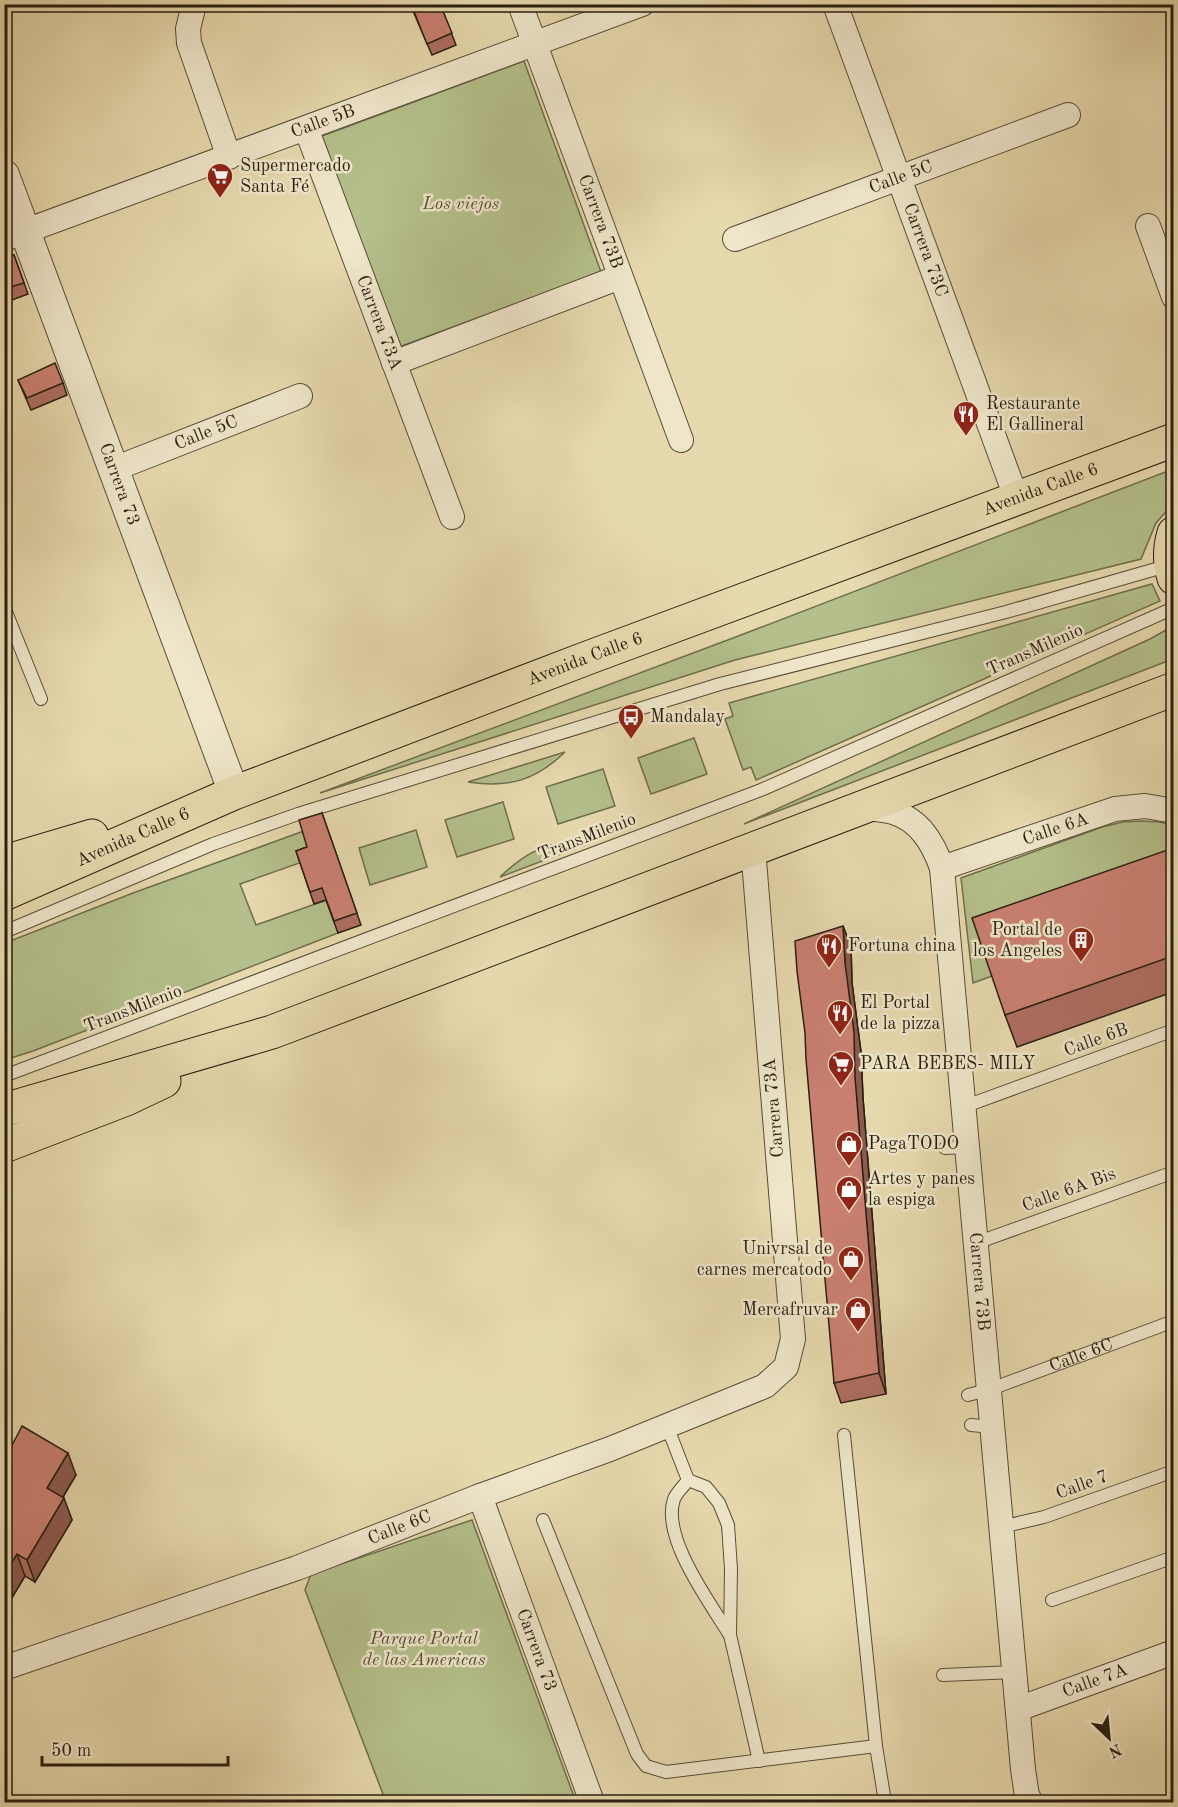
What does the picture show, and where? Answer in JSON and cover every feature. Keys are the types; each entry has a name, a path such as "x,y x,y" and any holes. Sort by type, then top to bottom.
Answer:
{"highway":[{"name":"Avenida Calle 6","path":"4,894 234,793 590,657 1173,440"},
{"path":"4,1146 126,1099 272,1032 1173,689"},
{"path":"4,862 234,793"},
{"path":"4,1110 272,1032"}],"street":[{"path":"194,4 188,29 189,43 229,157"},
{"name":"Carrera 73B","path":"520,4 681,440"},
{"name":"Calle 5B","path":"15,235 642,4"},
{"name":"Carrera 73C","path":"835,4 1016,498"},
{"name":"Calle 5C","path":"735,239 1068,115"},
{"name":"Carrera 73A","path":"306,128 452,517"},
{"name":"Carrera 73","path":"4,175 15,235 114,469 234,793"},
{"path":"1148,226 1173,297"},
{"path":"394,363 621,277"},
{"name":"Calle 5C","path":"114,469 300,396"},
{"name":"Calle 6A","path":"942,868 1116,809 1145,806 1173,811"},
{"name":"Carrera 73B","path":"862,807 892,812 909,819 924,832 936,851 942,868 963,1107 956,1148 976,1243 978,1393 1001,1527 1023,1769 1031,1803"},
{"name":"Carrera 73A","path":"753,848 793,1339 786,1367"},
{"name":"Calle 6C","path":"4,1668 297,1568 480,1496 610,1449 765,1386 786,1367"},
{"name":"Carrera 73","path":"480,1496 592,1803"},
{"name":"Calle 7A","path":"1018,1709 1173,1652"}],"lane":[{"name":"TransMilenio","path":"4,932 213,844 309,810 720,684 1006,612 1173,560"},
{"path":"4,607 41,699"},
{"name":"TransMilenio","path":"4,1076 761,790 1173,608"},
{"name":"Calle 6B","path":"963,1107 1173,1030"},
{"name":"Calle 6A Bis","path":"976,1243 1173,1172"},
{"name":"Calle 6C","path":"978,1393 1173,1321"},
{"path":"666,1426 688,1480 706,1487 719,1503 728,1526 731,1569 729,1635 759,1761"},
{"path":"844,1435 876,1746 885,1803"},
{"name":"Calle 7","path":"1001,1527 1044,1517 1173,1471"},
{"path":"688,1480 675,1498 672,1522 680,1550 729,1635"},
{"path":"543,1520 637,1754 646,1766 666,1772 876,1746"},
{"path":"1052,1600 1173,1557"},
{"path":"943,1675 1015,1672"}],"green space":[{"name":"Los viejos","path":"524,61 601,272 399,347 322,136"},
{"path":"1173,469 1173,504 1156,523 1141,559 735,660 320,793 741,635"},
{"path":"1152,584 1160,601 756,780 751,767 743,770 725,719 733,716 729,703"},
{"path":"1173,626 1173,659 744,824 1150,639"},
{"path":"694,738 707,774 651,794 638,758"},
{"path":"565,752 543,770 520,780 496,784 468,782"},
{"path":"603,769 615,806 558,824 546,787"},
{"path":"503,802 514,839 457,857 445,820"},
{"path":"1141,821 1173,825 1173,884 992,976 973,983 961,878 1102,827"},
{"path":"416,830 427,867 370,885 359,848"},
{"path":"304,831 322,855 240,884 256,925 335,897 338,933 5,1060 5,943 133,893"},
{"path":"571,841 595,841 500,877 532,853 550,845"},
{"name":"Parque Portal de las Americas","path":"472,1520 576,1802 386,1802 305,1590 311,1574"}],"building":[{"path":"411,4 440,4 452,33 427,44"},
{"path":"14,255 24,283 4,289 4,258"},
{"path":"55,363 63,383 27,398 18,380"},
{"path":"322,813 357,913 334,921 322,888 310,892 296,851 307,847 299,820"},
{"name":"Portal de los Angeles","path":"1173,848 1173,956 1005,1015 972,918"},
{"path":"843,926 845,963 854,1032 855,1077 879,1373 834,1383 805,1033 795,941"},
{"path":"22,1426 68,1453 47,1488 64,1498 27,1560 17,1554 4,1575 4,1461"}],"place":[{"name":"Supermercado Santa Fé","path":"220,199"},
{"name":"Restaurante El Gallineral","path":"966,437"},
{"name":"Mandalay","path":"631,740"},
{"name":"Portal de los Angeles","path":"1081,963"},
{"name":"Fortuna china","path":"829,969"},
{"name":"El Portal de la pizza","path":"840,1036"},
{"name":"PARA BEBES- MILY","path":"841,1087"},
{"name":"PagaTODO","path":"849,1167"},
{"name":"Artes y panes la espiga","path":"849,1212"},
{"name":"Univrsal de carnes mercatodo","path":"851,1282"},
{"name":"Mercafruvar","path":"858,1333"}]}
